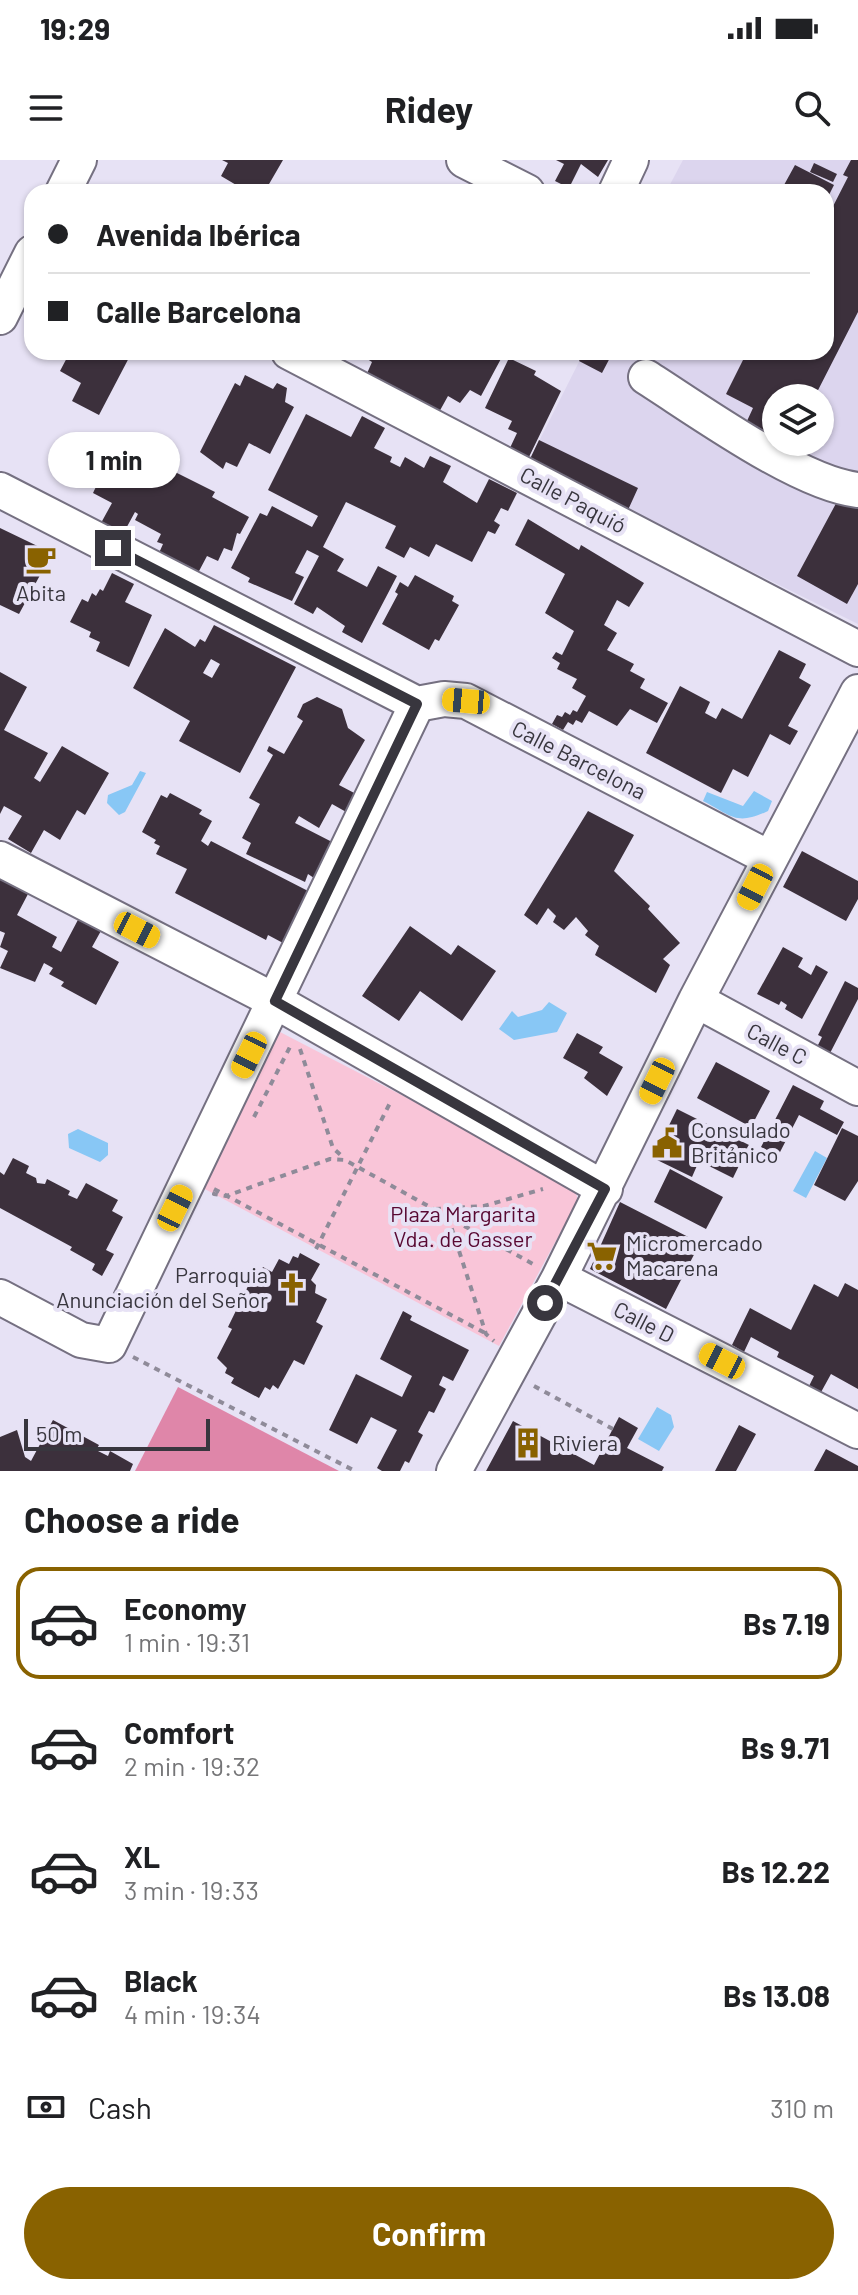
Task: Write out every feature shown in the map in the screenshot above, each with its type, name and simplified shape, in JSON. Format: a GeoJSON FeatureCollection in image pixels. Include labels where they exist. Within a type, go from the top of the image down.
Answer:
{"type":"FeatureCollection","features":[{"type":"Feature","properties":{"kind":"street"},"geometry":{"type":"LineString","coordinates":[[67,184],[79,160]]}},
{"type":"Feature","properties":{"kind":"street"},"geometry":{"type":"LineString","coordinates":[[464,160],[511,184]]}},
{"type":"Feature","properties":{"kind":"street"},"geometry":{"type":"LineString","coordinates":[[620,184],[631,160]]}},
{"type":"Feature","properties":{"kind":"street"},"geometry":{"type":"LineString","coordinates":[[0,317],[24,269]]}},
{"type":"Feature","properties":{"kind":"street","name":"Calle Paquió"},"geometry":{"type":"LineString","coordinates":[[304,360],[858,649]]}},
{"type":"Feature","properties":{"kind":"street"},"geometry":{"type":"LineString","coordinates":[[646,377],[748,442],[837,488],[858,490]]}},
{"type":"Feature","properties":{"kind":"street"},"geometry":{"type":"LineString","coordinates":[[0,490],[417,704],[268,1016],[202,1185],[109,1345],[81,1340],[0,1297]]}},
{"type":"Feature","properties":{"kind":"street"},"geometry":{"type":"LineString","coordinates":[[454,1471],[559,1278],[592,1182],[696,1000],[769,858],[847,744],[858,692]]}},
{"type":"Feature","properties":{"kind":"street","name":"Calle Barcelona"},"geometry":{"type":"LineString","coordinates":[[417,704],[444,699],[466,701],[769,858]]}},
{"type":"Feature","properties":{"kind":"street"},"geometry":{"type":"LineString","coordinates":[[0,859],[395,1093],[592,1182]]}},
{"type":"Feature","properties":{"kind":"street","name":"Calle C"},"geometry":{"type":"LineString","coordinates":[[696,1000],[858,1088]]}},
{"type":"Feature","properties":{"kind":"street","name":"Calle D"},"geometry":{"type":"LineString","coordinates":[[559,1278],[858,1431]]}},
{"type":"Feature","properties":{"kind":"path"},"geometry":{"type":"LineString","coordinates":[[268,1016],[290,1046]]}},
{"type":"Feature","properties":{"kind":"path"},"geometry":{"type":"LineString","coordinates":[[250,1125],[294,1039],[301,1051],[333,1148],[345,1160],[559,1278]]}},
{"type":"Feature","properties":{"kind":"path"},"geometry":{"type":"LineString","coordinates":[[301,1051],[314,1058]]}},
{"type":"Feature","properties":{"kind":"path"},"geometry":{"type":"LineString","coordinates":[[317,1246],[395,1093]]}},
{"type":"Feature","properties":{"kind":"path"},"geometry":{"type":"LineString","coordinates":[[226,1196],[330,1159],[345,1160]]}},
{"type":"Feature","properties":{"kind":"path"},"geometry":{"type":"LineString","coordinates":[[202,1185],[223,1177]]}},
{"type":"Feature","properties":{"kind":"path"},"geometry":{"type":"LineString","coordinates":[[435,1209],[484,1206],[548,1187],[563,1188],[592,1182]]}},
{"type":"Feature","properties":{"kind":"path"},"geometry":{"type":"LineString","coordinates":[[202,1185],[486,1334],[448,1217]]}},
{"type":"Feature","properties":{"kind":"path"},"geometry":{"type":"LineString","coordinates":[[109,1345],[355,1471]]}},
{"type":"Feature","properties":{"kind":"path"},"geometry":{"type":"LineString","coordinates":[[506,1374],[613,1429]]}},
{"type":"Feature","properties":{"kind":"shaded area"},"geometry":{"type":"Polygon","coordinates":[[[683,160],[858,160],[858,624],[529,461],[580,360],[834,360],[834,184],[670,184],[683,160]]]}},
{"type":"Feature","properties":{"kind":"shaded area"},"geometry":{"type":"Polygon","coordinates":[[[178,1387],[339,1471],[135,1471],[178,1387]]]}},
{"type":"Feature","properties":{"kind":"green space","name":"Plaza Margarita Vda. de Gasser"},"geometry":{"type":"Polygon","coordinates":[[[280,1032],[573,1184],[578,1200],[499,1346],[201,1187],[280,1032]]]}},
{"type":"Feature","properties":{"kind":"water"},"geometry":{"type":"Polygon","coordinates":[[[140,771],[146,773],[125,812],[119,815],[107,803],[108,795],[132,785],[140,771]]]}},
{"type":"Feature","properties":{"kind":"water"},"geometry":{"type":"Polygon","coordinates":[[[754,791],[772,801],[768,811],[748,818],[728,815],[703,801],[707,792],[743,806],[754,791]]]}},
{"type":"Feature","properties":{"kind":"water"},"geometry":{"type":"Polygon","coordinates":[[[549,1002],[567,1013],[557,1032],[514,1040],[499,1029],[512,1011],[518,1017],[542,1010],[549,1002]]]}},
{"type":"Feature","properties":{"kind":"water"},"geometry":{"type":"Polygon","coordinates":[[[78,1129],[108,1143],[108,1155],[100,1162],[69,1148],[68,1134],[78,1129]]]}},
{"type":"Feature","properties":{"kind":"water"},"geometry":{"type":"Polygon","coordinates":[[[815,1151],[827,1158],[806,1198],[793,1191],[815,1151]]]}},
{"type":"Feature","properties":{"kind":"water"},"geometry":{"type":"Polygon","coordinates":[[[657,1407],[671,1415],[674,1427],[659,1451],[638,1439],[657,1407]]]}},
{"type":"Feature","properties":{"kind":"building"},"geometry":{"type":"Polygon","coordinates":[[[222,160],[283,160],[269,184],[234,184],[221,176],[228,163],[222,160]]]}},
{"type":"Feature","properties":{"kind":"building"},"geometry":{"type":"Polygon","coordinates":[[[556,160],[608,160],[598,177],[581,164],[571,184],[555,181],[564,164],[556,160]]]}},
{"type":"Feature","properties":{"kind":"building"},"geometry":{"type":"Polygon","coordinates":[[[851,160],[858,160],[858,312],[834,359],[834,204],[848,177],[843,175],[851,160]]]}},
{"type":"Feature","properties":{"kind":"building"},"geometry":{"type":"Polygon","coordinates":[[[814,163],[837,174],[833,182],[810,172],[814,163]]]}},
{"type":"Feature","properties":{"kind":"building"},"geometry":{"type":"Polygon","coordinates":[[[795,165],[832,184],[785,184],[795,165]]]}},
{"type":"Feature","properties":{"kind":"building"},"geometry":{"type":"Polygon","coordinates":[[[66,360],[128,360],[99,415],[72,401],[81,383],[60,371],[66,360]]]}},
{"type":"Feature","properties":{"kind":"building"},"geometry":{"type":"Polygon","coordinates":[[[369,360],[500,360],[481,396],[470,390],[460,403],[448,396],[438,414],[365,378],[372,362],[369,360]]]}},
{"type":"Feature","properties":{"kind":"building"},"geometry":{"type":"Polygon","coordinates":[[[508,360],[536,371],[534,375],[561,391],[528,459],[509,450],[517,433],[508,429],[512,421],[485,408],[508,360]]]}},
{"type":"Feature","properties":{"kind":"building"},"geometry":{"type":"Polygon","coordinates":[[[580,360],[609,360],[602,373],[580,360]]]}},
{"type":"Feature","properties":{"kind":"building"},"geometry":{"type":"Polygon","coordinates":[[[743,360],[833,360],[821,384],[762,384],[762,429],[747,421],[753,408],[726,394],[743,360]]]}},
{"type":"Feature","properties":{"kind":"building"},"geometry":{"type":"Polygon","coordinates":[[[245,375],[273,389],[277,383],[287,388],[285,402],[294,407],[270,454],[249,443],[237,467],[226,462],[223,469],[200,452],[235,383],[240,386],[245,375]]]}},
{"type":"Feature","properties":{"kind":"building"},"geometry":{"type":"Polygon","coordinates":[[[306,414],[351,437],[362,416],[385,428],[374,448],[392,457],[390,462],[400,467],[405,457],[424,468],[430,456],[451,466],[443,482],[477,503],[489,479],[517,493],[508,511],[501,508],[494,521],[500,525],[495,534],[488,531],[472,562],[436,544],[429,557],[410,547],[404,558],[385,548],[396,526],[346,502],[323,547],[344,559],[337,571],[367,587],[378,566],[397,576],[362,643],[342,632],[345,626],[317,607],[313,614],[294,604],[319,556],[307,550],[295,573],[304,577],[292,601],[248,582],[250,578],[231,568],[260,513],[267,516],[272,506],[312,527],[318,516],[268,490],[306,414]]]}},
{"type":"Feature","properties":{"kind":"building"},"geometry":{"type":"Polygon","coordinates":[[[539,440],[638,488],[628,510],[529,461],[539,440]]]}},
{"type":"Feature","properties":{"kind":"building"},"geometry":{"type":"Polygon","coordinates":[[[124,451],[138,458],[141,451],[160,461],[159,464],[215,492],[212,497],[249,517],[240,534],[237,533],[232,551],[224,548],[218,561],[207,556],[198,573],[159,553],[163,544],[157,542],[161,534],[135,520],[138,514],[135,512],[123,534],[101,523],[112,503],[93,493],[103,472],[111,477],[124,451]]]}},
{"type":"Feature","properties":{"kind":"building"},"geometry":{"type":"Polygon","coordinates":[[[840,496],[858,506],[858,584],[847,604],[797,576],[840,496]]]}},
{"type":"Feature","properties":{"kind":"building"},"geometry":{"type":"Polygon","coordinates":[[[528,519],[579,550],[581,545],[644,583],[629,607],[617,600],[604,625],[617,633],[607,650],[634,664],[630,671],[645,679],[640,688],[668,703],[657,723],[630,709],[617,726],[589,711],[582,723],[576,720],[573,725],[568,722],[563,730],[552,724],[557,715],[562,717],[565,712],[570,715],[573,710],[577,712],[586,696],[572,688],[577,679],[557,669],[560,663],[552,658],[556,652],[562,655],[574,631],[545,613],[565,574],[515,545],[528,519]]]}},
{"type":"Feature","properties":{"kind":"building"},"geometry":{"type":"Polygon","coordinates":[[[0,528],[52,553],[19,614],[0,605],[0,528]]]}},
{"type":"Feature","properties":{"kind":"building"},"geometry":{"type":"Polygon","coordinates":[[[112,573],[134,584],[125,602],[152,615],[129,667],[96,651],[100,642],[89,637],[91,632],[70,622],[82,599],[88,602],[92,593],[96,596],[100,589],[103,591],[112,573]]]}},
{"type":"Feature","properties":{"kind":"building"},"geometry":{"type":"Polygon","coordinates":[[[415,575],[454,596],[452,601],[459,605],[439,641],[435,639],[429,650],[382,624],[398,594],[395,592],[400,582],[408,587],[415,575]]]}},
{"type":"Feature","properties":{"kind":"building"},"geometry":{"type":"Polygon","coordinates":[[[214,625],[296,667],[240,773],[179,741],[190,721],[133,688],[165,628],[195,647],[200,639],[205,642],[214,625]],[[211,659],[203,673],[212,678],[220,664],[211,659]]]}},
{"type":"Feature","properties":{"kind":"building"},"geometry":{"type":"Polygon","coordinates":[[[779,650],[806,664],[799,678],[811,685],[788,726],[798,731],[790,745],[770,734],[748,777],[733,769],[721,793],[646,753],[680,686],[710,702],[705,713],[716,719],[722,708],[742,719],[779,650]]]}},
{"type":"Feature","properties":{"kind":"building"},"geometry":{"type":"Polygon","coordinates":[[[0,672],[27,687],[4,730],[48,753],[34,778],[40,782],[62,746],[109,773],[85,815],[77,810],[60,840],[44,830],[31,853],[8,839],[22,816],[4,806],[0,814],[0,672]]]}},
{"type":"Feature","properties":{"kind":"building"},"geometry":{"type":"Polygon","coordinates":[[[317,697],[342,709],[348,728],[365,740],[339,785],[358,795],[348,813],[332,804],[319,828],[299,816],[295,823],[336,844],[314,878],[308,874],[305,882],[246,854],[251,843],[242,838],[260,804],[249,798],[273,755],[267,751],[269,746],[284,754],[303,721],[297,717],[303,704],[317,697]]]}},
{"type":"Feature","properties":{"kind":"building"},"geometry":{"type":"Polygon","coordinates":[[[170,793],[202,810],[199,814],[212,821],[201,841],[208,846],[211,841],[310,892],[283,943],[268,935],[266,940],[175,893],[187,869],[156,854],[160,846],[142,832],[161,795],[167,798],[170,793]]]}},
{"type":"Feature","properties":{"kind":"building"},"geometry":{"type":"Polygon","coordinates":[[[588,811],[634,835],[614,871],[650,906],[648,909],[680,943],[663,959],[670,965],[656,993],[595,955],[599,946],[585,935],[588,931],[576,917],[564,930],[553,922],[556,916],[548,908],[537,925],[524,915],[588,811]]]}},
{"type":"Feature","properties":{"kind":"building"},"geometry":{"type":"Polygon","coordinates":[[[802,851],[858,881],[858,899],[846,921],[783,887],[802,851]]]}},
{"type":"Feature","properties":{"kind":"building"},"geometry":{"type":"Polygon","coordinates":[[[0,879],[28,894],[17,915],[57,937],[52,947],[61,952],[80,916],[102,929],[92,947],[119,962],[96,1005],[61,986],[64,982],[49,974],[53,968],[44,963],[35,982],[0,968],[8,951],[0,947],[5,933],[0,931],[0,879]]]}},
{"type":"Feature","properties":{"kind":"building"},"geometry":{"type":"Polygon","coordinates":[[[410,926],[451,955],[458,945],[496,971],[462,1021],[420,991],[399,1021],[362,996],[410,926]]]}},
{"type":"Feature","properties":{"kind":"building"},"geometry":{"type":"Polygon","coordinates":[[[783,947],[803,958],[798,967],[811,975],[816,965],[828,972],[802,1019],[785,1009],[787,1005],[781,1001],[779,1005],[757,994],[783,947]]]}},
{"type":"Feature","properties":{"kind":"building"},"geometry":{"type":"Polygon","coordinates":[[[845,981],[858,988],[858,999],[828,1057],[815,1051],[822,1037],[818,1035],[845,981]]]}},
{"type":"Feature","properties":{"kind":"building"},"geometry":{"type":"Polygon","coordinates":[[[577,1033],[603,1047],[599,1053],[623,1067],[607,1096],[584,1078],[588,1072],[563,1058],[577,1033]]]}},
{"type":"Feature","properties":{"kind":"building"},"geometry":{"type":"Polygon","coordinates":[[[716,1062],[770,1091],[751,1127],[697,1098],[716,1062]]]}},
{"type":"Feature","properties":{"kind":"building"},"geometry":{"type":"Polygon","coordinates":[[[793,1085],[824,1101],[820,1109],[844,1122],[837,1135],[799,1115],[778,1156],[761,1147],[793,1085]]]}},
{"type":"Feature","properties":{"kind":"building"},"geometry":{"type":"Polygon","coordinates":[[[677,1109],[749,1145],[733,1178],[699,1161],[692,1177],[653,1158],[677,1109]]]}},
{"type":"Feature","properties":{"kind":"building"},"geometry":{"type":"Polygon","coordinates":[[[842,1128],[858,1136],[858,1181],[845,1201],[814,1185],[842,1128]]]}},
{"type":"Feature","properties":{"kind":"building"},"geometry":{"type":"Polygon","coordinates":[[[13,1158],[29,1166],[26,1173],[36,1178],[37,1183],[45,1184],[47,1179],[70,1191],[68,1195],[77,1199],[86,1183],[118,1200],[112,1211],[123,1217],[106,1250],[114,1254],[102,1276],[92,1270],[95,1264],[70,1250],[72,1247],[0,1208],[0,1172],[4,1175],[13,1158]]]}},
{"type":"Feature","properties":{"kind":"building"},"geometry":{"type":"Polygon","coordinates":[[[670,1169],[723,1197],[706,1229],[654,1202],[670,1169]]]}},
{"type":"Feature","properties":{"kind":"building"},"geometry":{"type":"Polygon","coordinates":[[[620,1202],[700,1243],[666,1309],[590,1269],[620,1202]]]}},
{"type":"Feature","properties":{"kind":"building"},"geometry":{"type":"Polygon","coordinates":[[[300,1253],[320,1264],[311,1280],[316,1285],[315,1293],[327,1299],[316,1322],[323,1326],[304,1365],[294,1360],[278,1389],[273,1385],[270,1390],[265,1387],[259,1398],[231,1383],[234,1378],[225,1373],[227,1368],[217,1358],[250,1282],[255,1284],[263,1267],[272,1272],[279,1259],[289,1264],[293,1256],[298,1258],[300,1253]]]}},
{"type":"Feature","properties":{"kind":"building"},"geometry":{"type":"Polygon","coordinates":[[[845,1283],[858,1290],[858,1389],[831,1374],[820,1394],[808,1388],[814,1376],[777,1357],[779,1352],[751,1337],[744,1352],[732,1345],[750,1308],[791,1330],[814,1284],[838,1297],[845,1283]]]}},
{"type":"Feature","properties":{"kind":"building"},"geometry":{"type":"Polygon","coordinates":[[[403,1311],[412,1316],[410,1320],[469,1350],[453,1381],[443,1376],[439,1385],[446,1389],[434,1413],[429,1411],[418,1432],[423,1435],[409,1463],[405,1461],[400,1471],[382,1471],[377,1468],[397,1430],[371,1417],[357,1444],[329,1430],[356,1374],[402,1397],[412,1376],[380,1359],[403,1311]]]}},
{"type":"Feature","properties":{"kind":"building","name":"Riviera"},"geometry":{"type":"Polygon","coordinates":[[[619,1417],[638,1428],[627,1448],[664,1467],[662,1471],[486,1471],[513,1421],[594,1465],[619,1417]]]}},
{"type":"Feature","properties":{"kind":"building"},"geometry":{"type":"Polygon","coordinates":[[[53,1420],[99,1445],[96,1450],[108,1456],[110,1451],[133,1464],[130,1471],[0,1471],[0,1437],[17,1430],[25,1457],[31,1461],[53,1420]]]}},
{"type":"Feature","properties":{"kind":"building"},"geometry":{"type":"Polygon","coordinates":[[[739,1425],[756,1434],[736,1471],[715,1471],[739,1425]]]}},
{"type":"Feature","properties":{"kind":"building"},"geometry":{"type":"Polygon","coordinates":[[[826,1449],[858,1466],[858,1471],[814,1471],[826,1449]]]}},
{"type":"Feature","properties":{"kind":"place","name":"Abita"},"geometry":{"type":"Point","coordinates":[41,559]}},
{"type":"Feature","properties":{"kind":"place","name":"Consulado Británico"},"geometry":{"type":"Point","coordinates":[667,1143]}},
{"type":"Feature","properties":{"kind":"place","name":"Micromercado Macarena"},"geometry":{"type":"Point","coordinates":[602,1256]}},
{"type":"Feature","properties":{"kind":"place","name":"Parroquia Anunciación del Señor"},"geometry":{"type":"Point","coordinates":[292,1288]}},
{"type":"Feature","properties":{"kind":"place","name":"Riviera"},"geometry":{"type":"Point","coordinates":[528,1443]}},
{"type":"Feature","properties":{"kind":"route"},"geometry":{"type":"LineString","coordinates":[[113,548],[417,704],[275,1001],[605,1189],[545,1303]]}}]}
